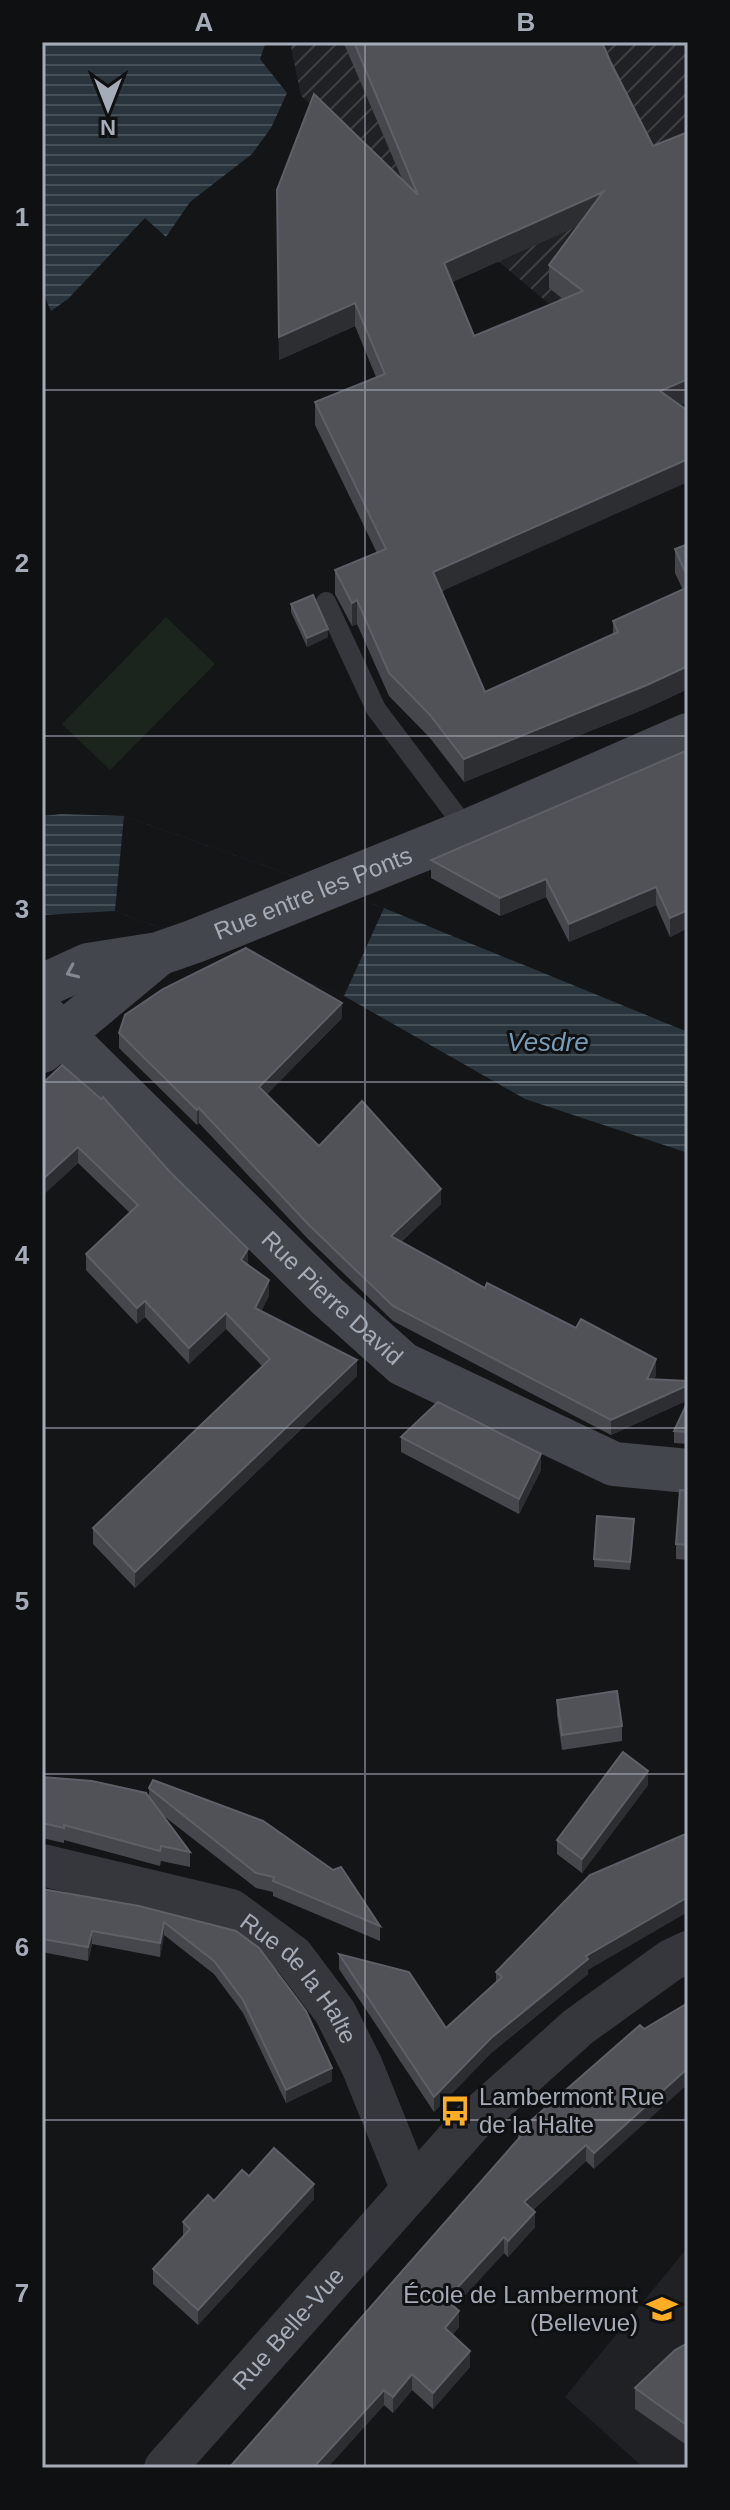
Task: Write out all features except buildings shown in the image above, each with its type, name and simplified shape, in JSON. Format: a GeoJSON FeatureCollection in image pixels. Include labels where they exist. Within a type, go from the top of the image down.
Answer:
{"type":"FeatureCollection","features":[{"type":"Feature","properties":{"kind":"street","name":"Rue entre les Ponts"},"geometry":{"type":"LineString","coordinates":[[42,986],[88,965],[177,948],[330,889],[688,735]]}},
{"type":"Feature","properties":{"kind":"street","name":"Rue entre les Ponts"},"geometry":{"type":"LineString","coordinates":[[48,1034],[177,948]]}},
{"type":"Feature","properties":{"kind":"street","name":"Rue Pierre David"},"geometry":{"type":"LineString","coordinates":[[48,1034],[403,1364],[614,1464],[688,1471]]}},
{"type":"Feature","properties":{"kind":"street","name":"Rue de la Halte"},"geometry":{"type":"LineString","coordinates":[[42,1865],[231,1910],[293,1956],[335,2012],[362,2066],[412,2190]]}},
{"type":"Feature","properties":{"kind":"street"},"geometry":{"type":"LineString","coordinates":[[412,2190],[472,2122],[578,2027],[688,1952]]}},
{"type":"Feature","properties":{"kind":"street","name":"Rue Belle-Vue"},"geometry":{"type":"LineString","coordinates":[[165,2468],[412,2190]]}},
{"type":"Feature","properties":{"kind":"lane"},"geometry":{"type":"LineString","coordinates":[[326,602],[376,709],[468,831]]}},
{"type":"Feature","properties":{"kind":"shaded area"},"geometry":{"type":"Polygon","coordinates":[[[290,42],[688,42],[688,414],[683,416],[301,96],[290,42]]]}},
{"type":"Feature","properties":{"kind":"shaded area"},"geometry":{"type":"Polygon","coordinates":[[[166,617],[215,664],[110,770],[62,724],[166,617]]]}},
{"type":"Feature","properties":{"kind":"shaded area","name":"École de Lambermont (Bellevue)"},"geometry":{"type":"Polygon","coordinates":[[[688,2247],[688,2468],[644,2468],[565,2397],[688,2247]]]}},
{"type":"Feature","properties":{"kind":"water"},"geometry":{"type":"Polygon","coordinates":[[[42,42],[266,42],[260,59],[287,93],[271,128],[252,154],[190,202],[166,237],[145,218],[68,299],[51,311],[42,291],[42,42]]]}},
{"type":"Feature","properties":{"kind":"water","name":"Vesdre"},"geometry":{"type":"Polygon","coordinates":[[[42,816],[124,816],[384,908],[688,1032],[688,1153],[525,1099],[344,996],[115,911],[42,915],[42,816]]]}},
{"type":"Feature","properties":{"kind":"pier"},"geometry":{"type":"Polygon","coordinates":[[[124,816],[384,908],[344,996],[115,911],[124,816]]]}},
{"type":"Feature","properties":{"kind":"place","name":"Lambermont Rue de la Halte"},"geometry":{"type":"Point","coordinates":[455,2111]}},
{"type":"Feature","properties":{"kind":"place","name":"École de Lambermont (Bellevue)"},"geometry":{"type":"Point","coordinates":[662,2309]}}]}
